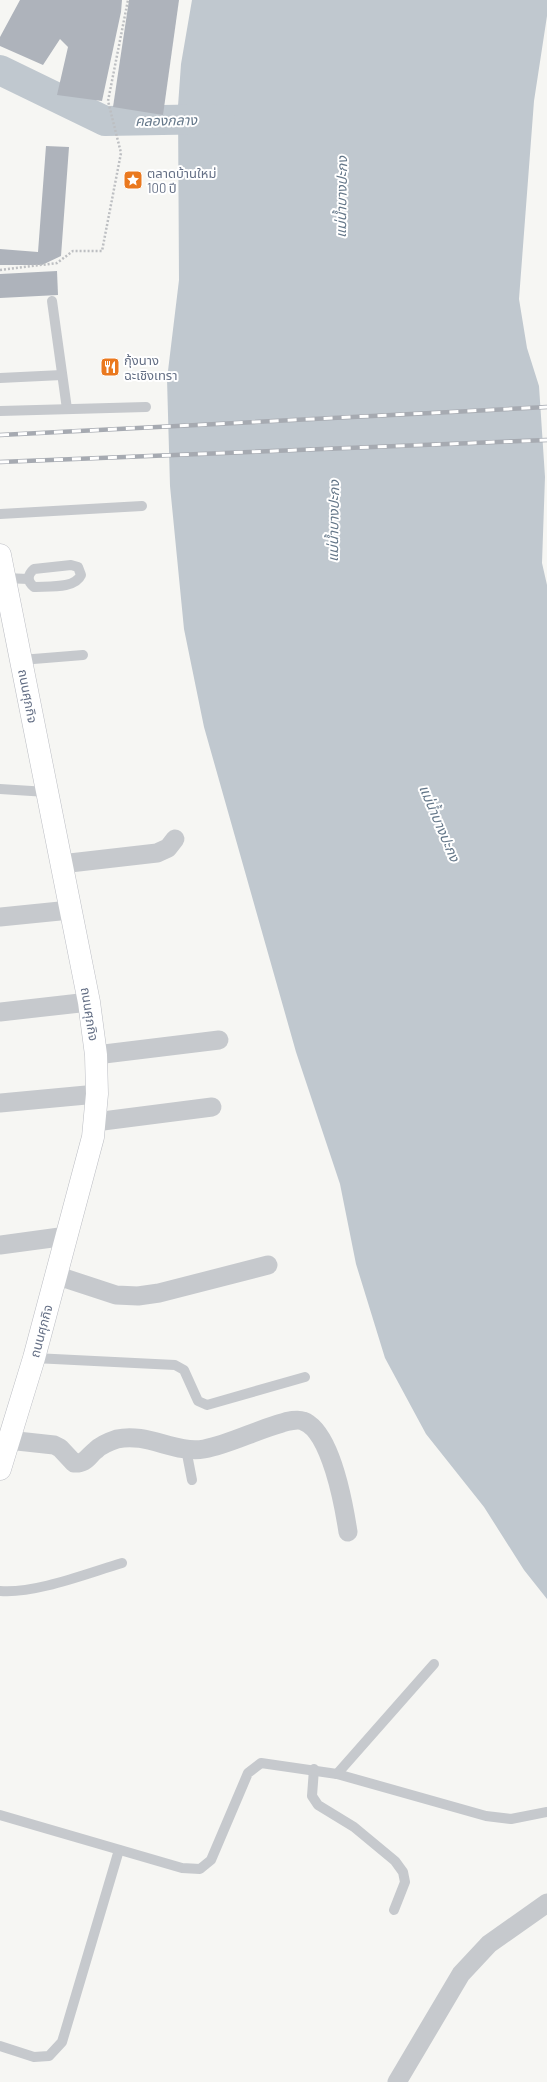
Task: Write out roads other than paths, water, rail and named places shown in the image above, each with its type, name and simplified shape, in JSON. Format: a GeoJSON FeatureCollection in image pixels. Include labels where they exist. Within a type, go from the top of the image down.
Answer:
{"type":"FeatureCollection","features":[{"type":"Feature","properties":{"kind":"main road","name":"ถนนศุภกิจ"},"geometry":{"type":"LineString","coordinates":[[0,555],[5,578],[9,623],[21,660],[89,1002],[96,1055],[97,1094],[95,1122],[67,1236],[34,1358],[0,1469]]}},
{"type":"Feature","properties":{"kind":"street"},"geometry":{"type":"LineString","coordinates":[[61,864],[157,853],[168,848],[175,839]]}},
{"type":"Feature","properties":{"kind":"street"},"geometry":{"type":"LineString","coordinates":[[0,917],[70,910]]}},
{"type":"Feature","properties":{"kind":"street"},"geometry":{"type":"LineString","coordinates":[[0,1012],[89,1002]]}},
{"type":"Feature","properties":{"kind":"street"},"geometry":{"type":"LineString","coordinates":[[96,1055],[219,1040]]}},
{"type":"Feature","properties":{"kind":"street"},"geometry":{"type":"LineString","coordinates":[[0,1103],[97,1094]]}},
{"type":"Feature","properties":{"kind":"street"},"geometry":{"type":"LineString","coordinates":[[95,1122],[212,1107]]}},
{"type":"Feature","properties":{"kind":"street"},"geometry":{"type":"LineString","coordinates":[[0,1245],[67,1236]]}},
{"type":"Feature","properties":{"kind":"street"},"geometry":{"type":"LineString","coordinates":[[56,1275],[116,1295],[138,1296],[159,1293],[268,1265]]}},
{"type":"Feature","properties":{"kind":"street"},"geometry":{"type":"LineString","coordinates":[[8,1440],[54,1445],[60,1448],[74,1464],[80,1464],[88,1459],[96,1450],[118,1439],[140,1438],[186,1449],[204,1449],[283,1422],[302,1420],[313,1427],[330,1456],[342,1497],[348,1532]]}},
{"type":"Feature","properties":{"kind":"street"},"geometry":{"type":"LineString","coordinates":[[397,2082],[461,1974],[489,1944],[547,1903]]}},
{"type":"Feature","properties":{"kind":"lane"},"geometry":{"type":"LineString","coordinates":[[52,301],[67,409]]}},
{"type":"Feature","properties":{"kind":"lane"},"geometry":{"type":"LineString","coordinates":[[0,378],[62,375]]}},
{"type":"Feature","properties":{"kind":"lane"},"geometry":{"type":"LineString","coordinates":[[0,411],[146,407]]}},
{"type":"Feature","properties":{"kind":"lane"},"geometry":{"type":"LineString","coordinates":[[0,514],[142,506]]}},
{"type":"Feature","properties":{"kind":"lane"},"geometry":{"type":"LineString","coordinates":[[70,565],[78,567],[81,575],[79,580],[72,584],[34,587],[28,578],[30,572],[34,569],[70,565]]}},
{"type":"Feature","properties":{"kind":"lane"},"geometry":{"type":"LineString","coordinates":[[5,578],[28,578]]}},
{"type":"Feature","properties":{"kind":"lane"},"geometry":{"type":"LineString","coordinates":[[21,660],[83,655]]}},
{"type":"Feature","properties":{"kind":"lane"},"geometry":{"type":"LineString","coordinates":[[0,789],[47,792]]}},
{"type":"Feature","properties":{"kind":"lane"},"geometry":{"type":"LineString","coordinates":[[34,1358],[175,1365],[184,1370],[198,1401],[207,1405],[305,1378]]}},
{"type":"Feature","properties":{"kind":"lane"},"geometry":{"type":"LineString","coordinates":[[186,1449],[192,1480]]}},
{"type":"Feature","properties":{"kind":"lane"},"geometry":{"type":"LineString","coordinates":[[0,1591],[11,1592],[48,1584],[122,1563]]}},
{"type":"Feature","properties":{"kind":"lane"},"geometry":{"type":"LineString","coordinates":[[337,1774],[434,1664]]}},
{"type":"Feature","properties":{"kind":"lane"},"geometry":{"type":"LineString","coordinates":[[0,1815],[182,1868],[200,1869],[212,1860],[248,1772],[261,1763],[314,1769],[337,1774],[486,1816],[511,1819],[547,1812]]}},
{"type":"Feature","properties":{"kind":"lane"},"geometry":{"type":"LineString","coordinates":[[314,1769],[312,1796],[318,1805],[354,1827],[395,1862],[403,1872],[405,1882],[394,1910]]}},
{"type":"Feature","properties":{"kind":"lane"},"geometry":{"type":"LineString","coordinates":[[0,2046],[34,2057],[49,2056],[62,2042],[119,1850]]}},
{"type":"Feature","properties":{"kind":"water","name":"แม่น้ำบางปะกง"},"geometry":{"type":"Polygon","coordinates":[[[192,0],[547,0],[547,16],[534,101],[519,299],[527,348],[539,386],[545,477],[542,563],[547,585],[547,1599],[524,1570],[484,1507],[426,1434],[385,1358],[356,1264],[340,1184],[296,1052],[204,727],[184,629],[170,486],[167,379],[179,280],[178,106],[181,64],[192,0]]]}},
{"type":"Feature","properties":{"kind":"waterway","name":"คลองกลาง"},"geometry":{"type":"LineString","coordinates":[[0,70],[105,121],[220,119]]}},
{"type":"Feature","properties":{"kind":"railway"},"geometry":{"type":"LineString","coordinates":[[0,435],[547,407]]}},
{"type":"Feature","properties":{"kind":"railway"},"geometry":{"type":"LineString","coordinates":[[0,462],[547,440]]}},
{"type":"Feature","properties":{"kind":"place","name":"ตลาดบ้านใหม่ 100 ปี"},"geometry":{"type":"Point","coordinates":[133,180]}},
{"type":"Feature","properties":{"kind":"place","name":"กุ้งนาง ฉะเชิงเทรา"},"geometry":{"type":"Point","coordinates":[110,367]}}]}
